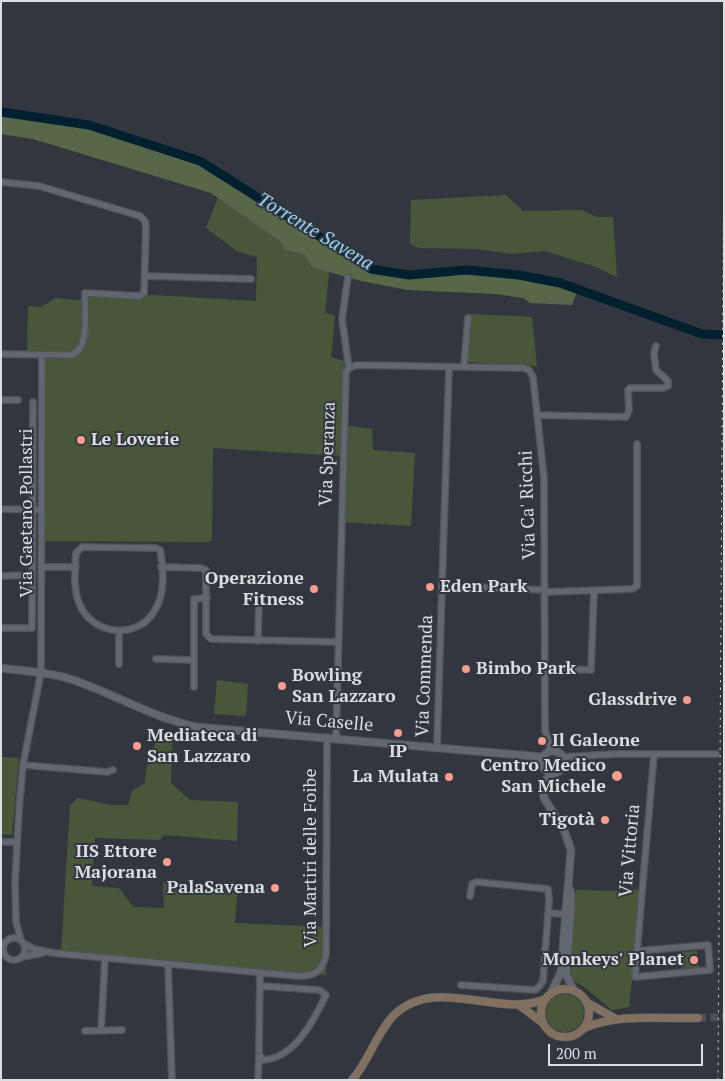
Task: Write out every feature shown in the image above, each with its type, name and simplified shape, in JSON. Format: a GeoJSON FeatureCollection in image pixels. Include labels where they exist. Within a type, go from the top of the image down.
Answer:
{"type":"FeatureCollection","features":[{"type":"Feature","properties":{"kind":"main road"},"geometry":{"type":"LineString","coordinates":[[352,1080],[367,1060],[389,1021],[396,1013],[419,1002],[445,998],[519,1005],[534,1004],[564,989],[574,991],[586,1002],[616,1019]]}},
{"type":"Feature","properties":{"kind":"main road"},"geometry":{"type":"LineString","coordinates":[[543,1023],[541,1014],[548,997]]}},
{"type":"Feature","properties":{"kind":"main road"},"geometry":{"type":"LineString","coordinates":[[584,1028],[589,1014],[586,1002]]}},
{"type":"Feature","properties":{"kind":"main road"},"geometry":{"type":"LineString","coordinates":[[519,1005],[543,1023],[553,1034],[561,1037],[577,1034],[584,1028],[600,1021],[616,1019],[698,1018]]}},
{"type":"Feature","properties":{"kind":"street"},"geometry":{"type":"LineString","coordinates":[[1,182],[40,186],[144,218],[146,228],[146,289],[139,296],[85,293],[83,342],[79,351],[70,355],[1,354]]}},
{"type":"Feature","properties":{"kind":"street"},"geometry":{"type":"LineString","coordinates":[[146,276],[250,278]]}},
{"type":"Feature","properties":{"kind":"street","name":"Via Speranza"},"geometry":{"type":"LineString","coordinates":[[336,738],[345,387],[348,368],[342,319],[348,277]]}},
{"type":"Feature","properties":{"kind":"street"},"geometry":{"type":"LineString","coordinates":[[348,368],[358,366],[464,367],[468,318]]}},
{"type":"Feature","properties":{"kind":"street"},"geometry":{"type":"LineString","coordinates":[[538,415],[626,417],[629,411],[628,390],[630,388],[663,388],[668,386],[668,381],[656,370],[656,346]]}},
{"type":"Feature","properties":{"kind":"street","name":"Via Gaetano Pollastri"},"geometry":{"type":"LineString","coordinates":[[22,942],[16,922],[14,883],[24,765],[41,672],[42,355]]}},
{"type":"Feature","properties":{"kind":"street","name":"Via Commenda"},"geometry":{"type":"LineString","coordinates":[[437,746],[444,586],[449,367]]}},
{"type":"Feature","properties":{"kind":"street","name":"Via Ca' Ricchi"},"geometry":{"type":"LineString","coordinates":[[464,367],[522,368],[530,372],[533,377],[544,478],[546,730],[551,750]]}},
{"type":"Feature","properties":{"kind":"street"},"geometry":{"type":"LineString","coordinates":[[1,400],[18,400]]}},
{"type":"Feature","properties":{"kind":"street"},"geometry":{"type":"LineString","coordinates":[[1,628],[32,628],[33,402]]}},
{"type":"Feature","properties":{"kind":"street"},"geometry":{"type":"LineString","coordinates":[[444,586],[545,591],[632,589],[638,586],[637,444]]}},
{"type":"Feature","properties":{"kind":"street"},"geometry":{"type":"LineString","coordinates":[[1,509],[42,510]]}},
{"type":"Feature","properties":{"kind":"street"},"geometry":{"type":"LineString","coordinates":[[88,547],[156,548],[161,553],[162,567],[161,593],[155,612],[140,625],[119,631],[99,626],[90,620],[82,610],[76,594],[77,551],[88,547]]}},
{"type":"Feature","properties":{"kind":"street"},"geometry":{"type":"LineString","coordinates":[[41,567],[76,567]]}},
{"type":"Feature","properties":{"kind":"street"},"geometry":{"type":"LineString","coordinates":[[162,567],[204,568],[207,573],[206,634],[215,640],[338,642]]}},
{"type":"Feature","properties":{"kind":"street"},"geometry":{"type":"LineString","coordinates":[[1,576],[32,576]]}},
{"type":"Feature","properties":{"kind":"street"},"geometry":{"type":"LineString","coordinates":[[545,668],[591,670],[594,591]]}},
{"type":"Feature","properties":{"kind":"street"},"geometry":{"type":"LineString","coordinates":[[194,687],[194,599],[206,598]]}},
{"type":"Feature","properties":{"kind":"street"},"geometry":{"type":"LineString","coordinates":[[258,641],[259,601]]}},
{"type":"Feature","properties":{"kind":"street"},"geometry":{"type":"LineString","coordinates":[[119,631],[119,664]]}},
{"type":"Feature","properties":{"kind":"street"},"geometry":{"type":"LineString","coordinates":[[156,659],[194,660]]}},
{"type":"Feature","properties":{"kind":"street","name":"Via Caselle"},"geometry":{"type":"LineString","coordinates":[[1,668],[41,672],[69,679],[191,726],[437,746],[543,757]]}},
{"type":"Feature","properties":{"kind":"street","name":"Via Martiri delle Foibe"},"geometry":{"type":"LineString","coordinates":[[47,953],[14,938],[5,942],[3,950],[3,955],[13,960],[22,956],[47,953],[260,973],[306,976],[317,972],[324,962],[327,737]]}},
{"type":"Feature","properties":{"kind":"street"},"geometry":{"type":"LineString","coordinates":[[548,997],[562,967],[564,914],[569,888],[571,850],[560,822],[544,798],[543,757],[551,750],[563,757],[716,754]]}},
{"type":"Feature","properties":{"kind":"street","name":"Via Vittoria"},"geometry":{"type":"LineString","coordinates":[[637,951],[708,945],[710,970],[635,977],[637,951],[654,754]]}},
{"type":"Feature","properties":{"kind":"street"},"geometry":{"type":"LineString","coordinates":[[545,781],[552,773],[561,770],[563,757]]}},
{"type":"Feature","properties":{"kind":"street"},"geometry":{"type":"LineString","coordinates":[[24,765],[107,772],[113,770]]}},
{"type":"Feature","properties":{"kind":"street"},"geometry":{"type":"LineString","coordinates":[[544,767],[552,773]]}},
{"type":"Feature","properties":{"kind":"street"},"geometry":{"type":"LineString","coordinates":[[1,842],[17,842]]}},
{"type":"Feature","properties":{"kind":"street"},"geometry":{"type":"LineString","coordinates":[[461,984],[538,989],[543,981],[549,890],[542,887],[474,882],[470,896]]}},
{"type":"Feature","properties":{"kind":"street"},"geometry":{"type":"LineString","coordinates":[[569,888],[571,893],[571,909],[566,974],[574,991]]}},
{"type":"Feature","properties":{"kind":"street"},"geometry":{"type":"LineString","coordinates":[[548,913],[564,914]]}},
{"type":"Feature","properties":{"kind":"street"},"geometry":{"type":"LineString","coordinates":[[5,942],[13,934],[16,922]]}},
{"type":"Feature","properties":{"kind":"street"},"geometry":{"type":"LineString","coordinates":[[22,942],[25,951],[22,956]]}},
{"type":"Feature","properties":{"kind":"street"},"geometry":{"type":"LineString","coordinates":[[101,1030],[105,958]]}},
{"type":"Feature","properties":{"kind":"street"},"geometry":{"type":"LineString","coordinates":[[168,964],[172,1080]]}},
{"type":"Feature","properties":{"kind":"street"},"geometry":{"type":"LineString","coordinates":[[258,1080],[260,973]]}},
{"type":"Feature","properties":{"kind":"street"},"geometry":{"type":"LineString","coordinates":[[259,1054],[263,1060],[287,1050],[307,1030],[326,995],[319,990],[260,986]]}},
{"type":"Feature","properties":{"kind":"street"},"geometry":{"type":"LineString","coordinates":[[85,1031],[122,1030]]}},
{"type":"Feature","properties":{"kind":"green space"},"geometry":{"type":"Polygon","coordinates":[[[1,112],[89,125],[200,161],[371,269],[409,275],[466,270],[519,275],[560,283],[578,289],[572,305],[530,303],[523,298],[495,294],[408,290],[361,281],[312,267],[304,254],[285,250],[283,243],[211,193],[33,139],[1,134],[1,112]]]}},
{"type":"Feature","properties":{"kind":"green space"},"geometry":{"type":"Polygon","coordinates":[[[220,192],[330,264],[325,313],[335,315],[331,357],[345,361],[343,425],[372,429],[373,450],[415,453],[411,526],[341,522],[342,456],[213,448],[212,540],[209,542],[41,541],[43,352],[27,352],[28,306],[41,307],[56,298],[77,300],[88,297],[153,295],[256,301],[257,257],[238,252],[206,228],[220,192]]]}},
{"type":"Feature","properties":{"kind":"green space"},"geometry":{"type":"Polygon","coordinates":[[[506,195],[523,211],[581,210],[597,217],[613,217],[617,277],[596,267],[545,251],[511,254],[478,249],[419,248],[410,244],[411,200],[506,195]]]}},
{"type":"Feature","properties":{"kind":"green space"},"geometry":{"type":"Polygon","coordinates":[[[470,314],[532,317],[537,366],[467,362],[470,314]]]}},
{"type":"Feature","properties":{"kind":"green space"},"geometry":{"type":"Polygon","coordinates":[[[217,680],[248,684],[246,716],[214,714],[217,680]]]}},
{"type":"Feature","properties":{"kind":"green space"},"geometry":{"type":"Polygon","coordinates":[[[157,738],[172,740],[171,783],[190,800],[238,802],[237,841],[164,835],[160,840],[95,838],[92,886],[119,888],[133,907],[164,908],[163,882],[238,886],[235,923],[326,927],[326,975],[61,952],[70,805],[78,798],[111,805],[128,805],[132,791],[145,783],[146,770],[157,738]]]}},
{"type":"Feature","properties":{"kind":"green space"},"geometry":{"type":"Polygon","coordinates":[[[1,757],[19,758],[12,835],[1,834],[1,757]]]}},
{"type":"Feature","properties":{"kind":"green space"},"geometry":{"type":"Polygon","coordinates":[[[628,888],[642,891],[629,1007],[612,1010],[584,987],[572,980],[570,969],[576,890],[626,891],[628,888]]]}},
{"type":"Feature","properties":{"kind":"green space"},"geometry":{"type":"Polygon","coordinates":[[[697,951],[699,968],[682,970],[679,952],[697,951]]]}},
{"type":"Feature","properties":{"kind":"green space"},"geometry":{"type":"Polygon","coordinates":[[[565,994],[578,1000],[584,1013],[578,1026],[565,1032],[552,1026],[546,1013],[552,1000],[565,994]]]}},
{"type":"Feature","properties":{"kind":"waterway","name":"Torrente Savena"},"geometry":{"type":"LineString","coordinates":[[1,112],[89,125],[200,161],[371,269],[409,275],[466,270],[519,275],[560,283],[702,334],[724,335]]}},
{"type":"Feature","properties":{"kind":"tunnel"},"geometry":{"type":"LineString","coordinates":[[698,1018],[724,1017]]}},
{"type":"Feature","properties":{"kind":"railway"},"geometry":{"type":"LineString","coordinates":[[718,1080],[724,129]]}},
{"type":"Feature","properties":{"kind":"place","name":"Le Loverie"},"geometry":{"type":"Point","coordinates":[81,440]}},
{"type":"Feature","properties":{"kind":"place","name":"Eden Park"},"geometry":{"type":"Point","coordinates":[430,587]}},
{"type":"Feature","properties":{"kind":"place","name":"Operazione Fitness"},"geometry":{"type":"Point","coordinates":[314,589]}},
{"type":"Feature","properties":{"kind":"place","name":"Bimbo Park"},"geometry":{"type":"Point","coordinates":[466,669]}},
{"type":"Feature","properties":{"kind":"place","name":"Bowling San Lazzaro"},"geometry":{"type":"Point","coordinates":[282,686]}},
{"type":"Feature","properties":{"kind":"place","name":"Glassdrive"},"geometry":{"type":"Point","coordinates":[687,700]}},
{"type":"Feature","properties":{"kind":"place","name":"IP"},"geometry":{"type":"Point","coordinates":[398,733]}},
{"type":"Feature","properties":{"kind":"place","name":"Il Galeone"},"geometry":{"type":"Point","coordinates":[542,741]}},
{"type":"Feature","properties":{"kind":"place","name":"Mediateca di San Lazzaro"},"geometry":{"type":"Point","coordinates":[137,746]}},
{"type":"Feature","properties":{"kind":"place","name":"Centro Medico San Michele"},"geometry":{"type":"Point","coordinates":[617,776]}},
{"type":"Feature","properties":{"kind":"place","name":"La Mulata"},"geometry":{"type":"Point","coordinates":[449,777]}},
{"type":"Feature","properties":{"kind":"place","name":"Tigotà"},"geometry":{"type":"Point","coordinates":[605,820]}},
{"type":"Feature","properties":{"kind":"place","name":"IIS Ettore Majorana"},"geometry":{"type":"Point","coordinates":[167,862]}},
{"type":"Feature","properties":{"kind":"place","name":"PalaSavena"},"geometry":{"type":"Point","coordinates":[275,888]}},
{"type":"Feature","properties":{"kind":"place","name":"Monkeys' Planet"},"geometry":{"type":"Point","coordinates":[694,960]}}]}
